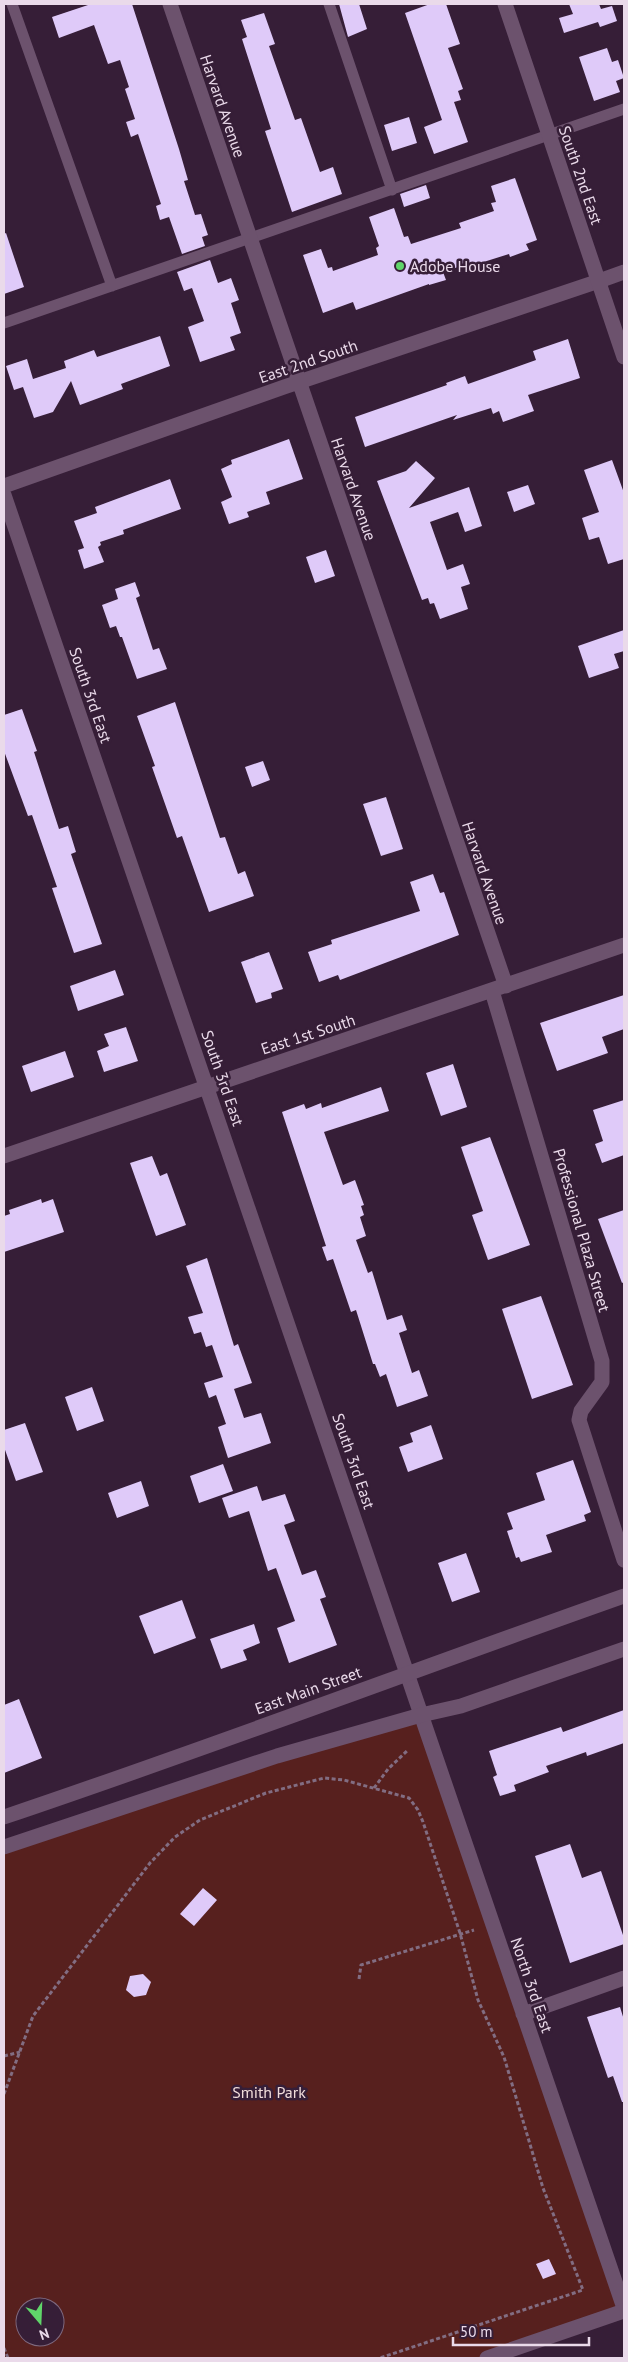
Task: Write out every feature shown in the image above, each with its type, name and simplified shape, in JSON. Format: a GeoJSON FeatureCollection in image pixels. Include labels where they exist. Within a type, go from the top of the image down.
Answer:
{"type":"FeatureCollection","features":[{"type":"Feature","properties":{"kind":"street","name":"Harvard Avenue"},"geometry":{"type":"LineString","coordinates":[[170,4],[299,382],[499,989]]}},
{"type":"Feature","properties":{"kind":"street","name":"South 2nd East"},"geometry":{"type":"LineString","coordinates":[[505,4],[624,357]]}},
{"type":"Feature","properties":{"kind":"street","name":"East 2nd South"},"geometry":{"type":"LineString","coordinates":[[4,486],[299,382],[624,272]]}},
{"type":"Feature","properties":{"kind":"street","name":"South 3rd East"},"geometry":{"type":"LineString","coordinates":[[4,495],[208,1086],[407,1672]]}},
{"type":"Feature","properties":{"kind":"street","name":"East 1st South"},"geometry":{"type":"LineString","coordinates":[[4,1156],[624,945]]}},
{"type":"Feature","properties":{"kind":"street","name":"Professional Plaza Street"},"geometry":{"type":"LineString","coordinates":[[499,989],[602,1361],[602,1382],[581,1411],[579,1420],[624,1560]]}},
{"type":"Feature","properties":{"kind":"street","name":"East Main Street"},"geometry":{"type":"LineString","coordinates":[[4,1818],[138,1772],[407,1672],[624,1596]]}},
{"type":"Feature","properties":{"kind":"street"},"geometry":{"type":"LineString","coordinates":[[4,1847],[277,1756],[421,1714],[460,1706],[624,1649]]}},
{"type":"Feature","properties":{"kind":"street","name":"North 3rd East"},"geometry":{"type":"LineString","coordinates":[[407,1672],[624,2310]]}},
{"type":"Feature","properties":{"kind":"street"},"geometry":{"type":"LineString","coordinates":[[523,2014],[624,1978]]}},
{"type":"Feature","properties":{"kind":"street"},"geometry":{"type":"LineString","coordinates":[[487,2358],[624,2310]]}},
{"type":"Feature","properties":{"kind":"lane"},"geometry":{"type":"LineString","coordinates":[[12,4],[112,286]]}},
{"type":"Feature","properties":{"kind":"lane"},"geometry":{"type":"LineString","coordinates":[[329,4],[392,190]]}},
{"type":"Feature","properties":{"kind":"lane"},"geometry":{"type":"LineString","coordinates":[[4,323],[624,110]]}},
{"type":"Feature","properties":{"kind":"path"},"geometry":{"type":"LineString","coordinates":[[374,1788],[388,1769],[407,1751]]}},
{"type":"Feature","properties":{"kind":"path"},"geometry":{"type":"LineString","coordinates":[[4,2094],[33,2016],[150,1863],[175,1837],[200,1820],[226,1808],[301,1783],[324,1778],[344,1780],[408,1798],[418,1810],[460,1934],[478,2000],[504,2057],[543,2188],[583,2290],[380,2358]]}},
{"type":"Feature","properties":{"kind":"path"},"geometry":{"type":"LineString","coordinates":[[359,1979],[361,1965],[474,1930]]}},
{"type":"Feature","properties":{"kind":"path"},"geometry":{"type":"LineString","coordinates":[[4,2056],[20,2052]]}},
{"type":"Feature","properties":{"kind":"path"},"geometry":{"type":"LineString","coordinates":[[4,2348],[8,2358]]}},
{"type":"Feature","properties":{"kind":"green space","name":"Smith Park"},"geometry":{"type":"Polygon","coordinates":[[[421,1715],[624,2308],[486,2358],[4,2358],[4,1850],[421,1715]]]}},
{"type":"Feature","properties":{"kind":"building"},"geometry":{"type":"Polygon","coordinates":[[[91,4],[132,4],[179,149],[188,180],[184,181],[195,215],[201,214],[208,235],[202,237],[205,246],[182,254],[169,217],[160,220],[156,206],[161,204],[138,134],[131,137],[126,122],[135,119],[125,89],[129,87],[120,60],[108,64],[94,25],[59,38],[52,17],[91,4]]]}},
{"type":"Feature","properties":{"kind":"building"},"geometry":{"type":"Polygon","coordinates":[[[339,4],[359,4],[367,29],[348,37],[339,4]]]}},
{"type":"Feature","properties":{"kind":"building"},"geometry":{"type":"Polygon","coordinates":[[[430,4],[446,4],[460,44],[448,48],[463,89],[458,91],[461,100],[454,102],[468,142],[434,154],[424,127],[442,120],[405,13],[430,4]]]}},
{"type":"Feature","properties":{"kind":"building"},"geometry":{"type":"Polygon","coordinates":[[[569,4],[599,4],[601,9],[612,6],[617,21],[600,27],[598,22],[564,33],[559,18],[573,14],[569,4]]]}},
{"type":"Feature","properties":{"kind":"building"},"geometry":{"type":"Polygon","coordinates":[[[264,13],[275,44],[269,46],[295,120],[301,118],[320,172],[333,167],[342,194],[292,212],[265,131],[271,129],[242,39],[247,37],[241,20],[264,13]]]}},
{"type":"Feature","properties":{"kind":"building"},"geometry":{"type":"Polygon","coordinates":[[[607,48],[612,62],[618,60],[624,78],[616,81],[620,92],[594,101],[579,57],[607,48]]]}},
{"type":"Feature","properties":{"kind":"building"},"geometry":{"type":"Polygon","coordinates":[[[409,117],[417,143],[392,151],[384,125],[409,117]]]}},
{"type":"Feature","properties":{"kind":"building"},"geometry":{"type":"Polygon","coordinates":[[[515,178],[537,240],[526,244],[529,250],[510,257],[509,254],[474,265],[473,262],[443,272],[446,280],[429,284],[356,310],[353,302],[323,313],[303,255],[321,249],[328,268],[332,267],[333,271],[378,255],[376,248],[379,246],[369,217],[394,208],[404,237],[408,236],[411,244],[461,228],[459,223],[494,211],[491,203],[496,202],[491,186],[515,178]]]}},
{"type":"Feature","properties":{"kind":"building"},"geometry":{"type":"Polygon","coordinates":[[[426,185],[430,198],[404,207],[400,194],[426,185]]]}},
{"type":"Feature","properties":{"kind":"building"},"geometry":{"type":"Polygon","coordinates":[[[6,233],[24,287],[4,294],[4,234],[6,233]]]}},
{"type":"Feature","properties":{"kind":"building"},"geometry":{"type":"Polygon","coordinates":[[[210,260],[218,283],[231,278],[239,300],[231,303],[241,333],[230,337],[235,350],[200,362],[188,327],[204,321],[192,288],[184,291],[177,272],[210,260]]]}},
{"type":"Feature","properties":{"kind":"building"},"geometry":{"type":"Polygon","coordinates":[[[160,336],[170,366],[121,384],[123,389],[80,405],[71,381],[53,412],[34,418],[23,387],[14,390],[6,366],[27,359],[33,379],[66,368],[64,361],[94,350],[97,357],[160,336]]]}},
{"type":"Feature","properties":{"kind":"building"},"geometry":{"type":"Polygon","coordinates":[[[568,339],[580,378],[528,395],[534,411],[503,422],[499,411],[493,414],[491,408],[453,420],[457,415],[365,447],[355,417],[447,385],[446,383],[465,376],[468,384],[536,360],[533,351],[568,339]]]}},
{"type":"Feature","properties":{"kind":"building"},"geometry":{"type":"Polygon","coordinates":[[[289,439],[303,479],[266,492],[270,504],[247,512],[249,517],[229,524],[221,502],[232,497],[221,469],[232,464],[231,460],[289,439]]]}},
{"type":"Feature","properties":{"kind":"building"},"geometry":{"type":"Polygon","coordinates":[[[612,460],[624,493],[624,559],[608,564],[599,537],[589,540],[582,518],[599,512],[584,470],[612,460]]]}},
{"type":"Feature","properties":{"kind":"building"},"geometry":{"type":"Polygon","coordinates":[[[416,461],[435,478],[409,508],[469,487],[482,526],[465,532],[458,512],[430,522],[447,570],[463,564],[470,584],[461,587],[468,609],[440,619],[434,603],[430,604],[428,598],[422,600],[377,481],[406,471],[416,461]]]}},
{"type":"Feature","properties":{"kind":"building"},"geometry":{"type":"Polygon","coordinates":[[[170,479],[181,509],[123,530],[124,534],[100,542],[101,545],[98,547],[104,562],[84,569],[78,550],[84,548],[74,521],[97,513],[95,507],[170,479]]]}},
{"type":"Feature","properties":{"kind":"building"},"geometry":{"type":"Polygon","coordinates":[[[528,485],[535,504],[514,512],[507,492],[528,485]]]}},
{"type":"Feature","properties":{"kind":"building"},"geometry":{"type":"Polygon","coordinates":[[[326,550],[335,576],[315,583],[306,557],[326,550]]]}},
{"type":"Feature","properties":{"kind":"building"},"geometry":{"type":"Polygon","coordinates":[[[135,582],[140,596],[136,598],[153,650],[159,648],[167,669],[137,679],[122,637],[120,637],[116,626],[110,628],[102,605],[118,599],[115,589],[135,582]]]}},
{"type":"Feature","properties":{"kind":"building"},"geometry":{"type":"Polygon","coordinates":[[[624,630],[624,651],[614,654],[619,668],[589,678],[578,646],[624,630]]]}},
{"type":"Feature","properties":{"kind":"building"},"geometry":{"type":"Polygon","coordinates":[[[175,702],[220,838],[225,837],[238,874],[245,871],[254,896],[209,912],[182,836],[177,838],[152,767],[155,766],[137,716],[175,702]]]}},
{"type":"Feature","properties":{"kind":"building"},"geometry":{"type":"Polygon","coordinates":[[[22,709],[37,751],[34,752],[59,829],[68,826],[76,852],[71,854],[102,944],[74,953],[52,888],[57,887],[32,815],[28,816],[4,751],[4,715],[22,709]]]}},
{"type":"Feature","properties":{"kind":"building"},"geometry":{"type":"Polygon","coordinates":[[[263,761],[270,780],[252,787],[245,767],[263,761]]]}},
{"type":"Feature","properties":{"kind":"building"},"geometry":{"type":"Polygon","coordinates":[[[386,797],[403,849],[381,856],[363,804],[386,797]]]}},
{"type":"Feature","properties":{"kind":"building"},"geometry":{"type":"Polygon","coordinates":[[[433,874],[440,893],[444,892],[459,935],[340,980],[338,975],[319,982],[308,952],[332,944],[331,940],[420,911],[410,882],[433,874]]]}},
{"type":"Feature","properties":{"kind":"building"},"geometry":{"type":"Polygon","coordinates":[[[269,952],[283,989],[271,993],[272,998],[256,1003],[241,962],[269,952]]]}},
{"type":"Feature","properties":{"kind":"building"},"geometry":{"type":"Polygon","coordinates":[[[115,970],[124,995],[78,1011],[70,986],[115,970]]]}},
{"type":"Feature","properties":{"kind":"building"},"geometry":{"type":"Polygon","coordinates":[[[624,995],[624,1029],[602,1037],[608,1053],[557,1071],[540,1023],[624,995]]]}},
{"type":"Feature","properties":{"kind":"building"},"geometry":{"type":"Polygon","coordinates":[[[126,1027],[138,1061],[104,1072],[97,1051],[109,1046],[104,1034],[126,1027]]]}},
{"type":"Feature","properties":{"kind":"building"},"geometry":{"type":"Polygon","coordinates":[[[65,1051],[74,1077],[31,1092],[22,1066],[65,1051]]]}},
{"type":"Feature","properties":{"kind":"building"},"geometry":{"type":"Polygon","coordinates":[[[453,1064],[467,1107],[441,1116],[426,1073],[453,1064]]]}},
{"type":"Feature","properties":{"kind":"building"},"geometry":{"type":"Polygon","coordinates":[[[381,1087],[389,1111],[324,1132],[343,1185],[355,1180],[364,1205],[361,1206],[364,1215],[360,1217],[366,1236],[356,1240],[368,1273],[372,1271],[387,1320],[402,1315],[407,1330],[399,1333],[412,1373],[419,1370],[428,1396],[397,1407],[386,1374],[380,1377],[375,1364],[373,1364],[356,1310],[351,1312],[333,1259],[327,1261],[322,1247],[326,1246],[282,1112],[304,1104],[306,1109],[321,1103],[322,1108],[381,1087]]]}},
{"type":"Feature","properties":{"kind":"building"},"geometry":{"type":"Polygon","coordinates":[[[624,1100],[624,1155],[602,1163],[595,1144],[603,1141],[593,1110],[624,1100]]]}},
{"type":"Feature","properties":{"kind":"building"},"geometry":{"type":"Polygon","coordinates":[[[490,1137],[530,1245],[488,1260],[472,1215],[483,1211],[461,1147],[490,1137]]]}},
{"type":"Feature","properties":{"kind":"building"},"geometry":{"type":"Polygon","coordinates":[[[152,1156],[160,1176],[167,1173],[186,1225],[156,1236],[130,1163],[152,1156]]]}},
{"type":"Feature","properties":{"kind":"building"},"geometry":{"type":"Polygon","coordinates":[[[41,1199],[42,1203],[53,1199],[64,1232],[4,1252],[4,1216],[10,1214],[9,1210],[41,1199]]]}},
{"type":"Feature","properties":{"kind":"building"},"geometry":{"type":"Polygon","coordinates":[[[624,1210],[624,1282],[622,1283],[598,1219],[624,1210]]]}},
{"type":"Feature","properties":{"kind":"building"},"geometry":{"type":"Polygon","coordinates":[[[207,1258],[234,1346],[238,1344],[252,1383],[234,1389],[244,1418],[261,1413],[271,1443],[228,1458],[218,1427],[226,1424],[216,1395],[209,1398],[204,1383],[223,1377],[212,1345],[206,1347],[201,1332],[194,1334],[188,1317],[203,1313],[186,1266],[207,1258]]]}},
{"type":"Feature","properties":{"kind":"building"},"geometry":{"type":"Polygon","coordinates":[[[541,1296],[573,1385],[532,1399],[502,1309],[541,1296]]]}},
{"type":"Feature","properties":{"kind":"building"},"geometry":{"type":"Polygon","coordinates":[[[92,1387],[104,1421],[77,1431],[65,1397],[92,1387]]]}},
{"type":"Feature","properties":{"kind":"building"},"geometry":{"type":"Polygon","coordinates":[[[25,1423],[43,1472],[16,1481],[4,1447],[4,1430],[25,1423]]]}},
{"type":"Feature","properties":{"kind":"building"},"geometry":{"type":"Polygon","coordinates":[[[431,1425],[443,1459],[408,1472],[399,1447],[413,1442],[410,1433],[431,1425]]]}},
{"type":"Feature","properties":{"kind":"building"},"geometry":{"type":"Polygon","coordinates":[[[573,1460],[591,1512],[584,1515],[586,1521],[546,1535],[552,1552],[521,1562],[519,1557],[516,1558],[507,1531],[513,1529],[507,1513],[545,1500],[536,1473],[573,1460]]]}},
{"type":"Feature","properties":{"kind":"building"},"geometry":{"type":"Polygon","coordinates":[[[223,1464],[233,1491],[199,1503],[190,1476],[223,1464]]]}},
{"type":"Feature","properties":{"kind":"building"},"geometry":{"type":"Polygon","coordinates":[[[141,1481],[149,1506],[117,1518],[108,1493],[141,1481]]]}},
{"type":"Feature","properties":{"kind":"building"},"geometry":{"type":"Polygon","coordinates":[[[257,1486],[262,1501],[285,1494],[295,1521],[284,1525],[302,1575],[316,1570],[326,1597],[320,1599],[337,1645],[289,1663],[277,1628],[295,1621],[276,1568],[268,1571],[249,1511],[229,1518],[222,1498],[257,1486]]]}},
{"type":"Feature","properties":{"kind":"building"},"geometry":{"type":"Polygon","coordinates":[[[466,1553],[480,1592],[452,1602],[438,1563],[466,1553]]]}},
{"type":"Feature","properties":{"kind":"building"},"geometry":{"type":"Polygon","coordinates":[[[182,1600],[196,1638],[154,1654],[139,1616],[182,1600]]]}},
{"type":"Feature","properties":{"kind":"building"},"geometry":{"type":"Polygon","coordinates":[[[254,1624],[260,1643],[243,1650],[247,1660],[221,1669],[210,1639],[254,1624]]]}},
{"type":"Feature","properties":{"kind":"building"},"geometry":{"type":"Polygon","coordinates":[[[19,1699],[42,1758],[4,1773],[4,1705],[19,1699]]]}},
{"type":"Feature","properties":{"kind":"building"},"geometry":{"type":"Polygon","coordinates":[[[624,1710],[624,1743],[587,1756],[586,1752],[546,1766],[549,1772],[514,1785],[516,1791],[500,1796],[493,1777],[497,1775],[489,1751],[561,1727],[563,1732],[624,1710]]]}},
{"type":"Feature","properties":{"kind":"building"},"geometry":{"type":"Polygon","coordinates":[[[570,1844],[582,1878],[601,1871],[624,1938],[624,1944],[570,1963],[535,1856],[570,1844]]]}},
{"type":"Feature","properties":{"kind":"building"},"geometry":{"type":"Polygon","coordinates":[[[203,1888],[217,1900],[194,1926],[180,1914],[203,1888]]]}},
{"type":"Feature","properties":{"kind":"building"},"geometry":{"type":"Polygon","coordinates":[[[143,1974],[151,1982],[146,1995],[134,1997],[126,1990],[130,1976],[143,1974]]]}},
{"type":"Feature","properties":{"kind":"building"},"geometry":{"type":"Polygon","coordinates":[[[620,2007],[624,2020],[624,2102],[622,2102],[613,2076],[608,2078],[587,2017],[620,2007]]]}},
{"type":"Feature","properties":{"kind":"building"},"geometry":{"type":"Polygon","coordinates":[[[549,2259],[556,2274],[543,2279],[536,2264],[549,2259]]]}},
{"type":"Feature","properties":{"kind":"place","name":"Adobe House"},"geometry":{"type":"Point","coordinates":[400,266]}}]}
